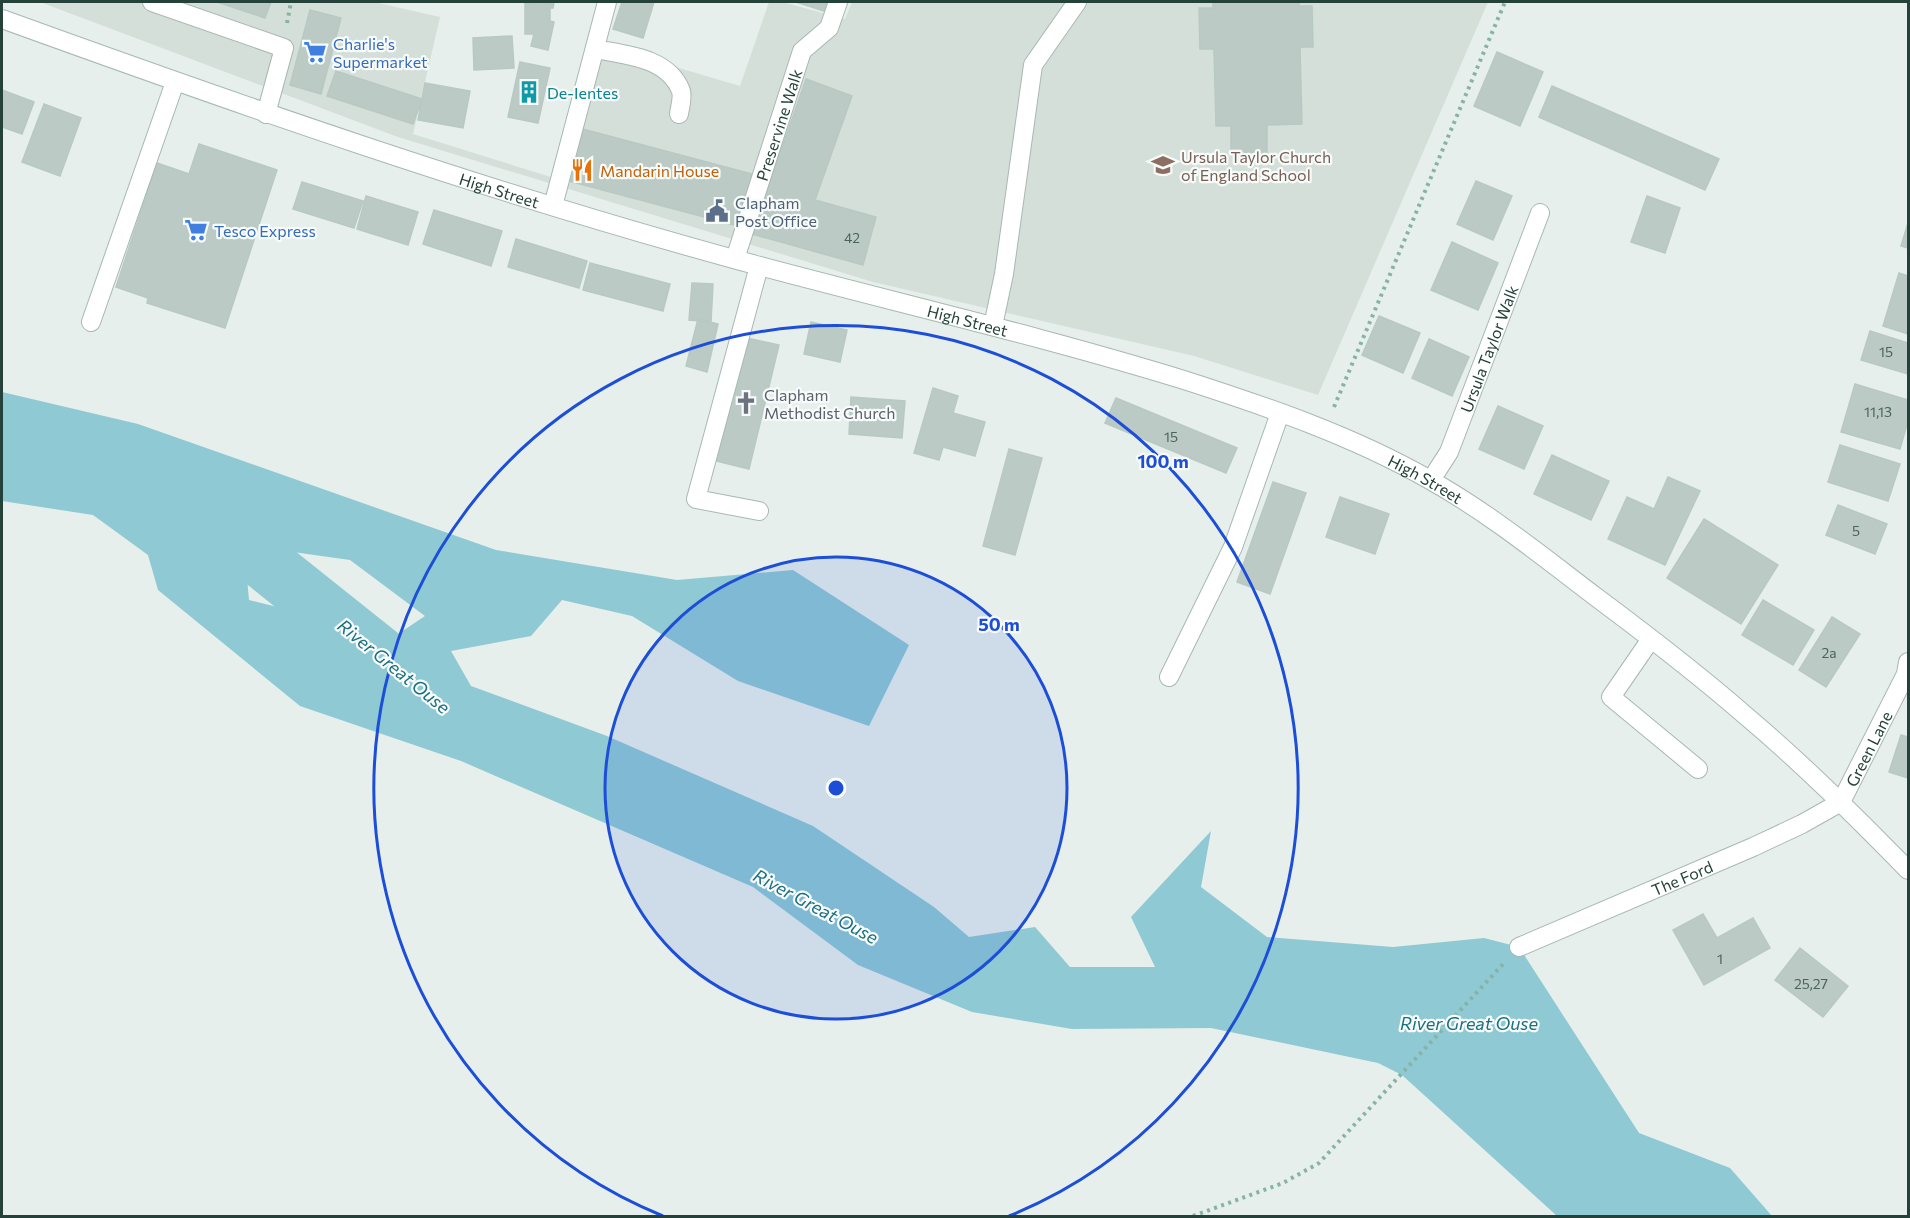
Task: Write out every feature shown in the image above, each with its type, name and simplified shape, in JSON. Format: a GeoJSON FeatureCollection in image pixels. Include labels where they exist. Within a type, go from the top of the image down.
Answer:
{"type":"FeatureCollection","features":[{"type":"Feature","properties":{"kind":"street"},"geometry":{"type":"LineString","coordinates":[[152,2],[284,48],[266,114]]}},
{"type":"Feature","properties":{"kind":"street"},"geometry":{"type":"LineString","coordinates":[[553,206],[607,2]]}},
{"type":"Feature","properties":{"kind":"street","name":"Preservine Walk"},"geometry":{"type":"LineString","coordinates":[[735,260],[802,51],[829,28],[838,2]]}},
{"type":"Feature","properties":{"kind":"street"},"geometry":{"type":"LineString","coordinates":[[993,326],[1004,274],[1033,65],[1077,2]]}},
{"type":"Feature","properties":{"kind":"street","name":"High Street"},"geometry":{"type":"LineString","coordinates":[[2,19],[266,114],[553,206],[735,260],[1130,363],[1280,413],[1377,453],[1431,480],[1485,515],[1538,552],[1651,639],[1748,717],[1841,802],[1908,870]]}},
{"type":"Feature","properties":{"kind":"street"},"geometry":{"type":"LineString","coordinates":[[595,49],[648,60],[670,74],[682,93],[679,114]]}},
{"type":"Feature","properties":{"kind":"street"},"geometry":{"type":"LineString","coordinates":[[91,322],[175,82]]}},
{"type":"Feature","properties":{"kind":"street","name":"Ursula Taylor Walk"},"geometry":{"type":"LineString","coordinates":[[1431,480],[1449,452],[1540,213]]}},
{"type":"Feature","properties":{"kind":"street"},"geometry":{"type":"LineString","coordinates":[[759,266],[696,500],[759,511]]}},
{"type":"Feature","properties":{"kind":"street"},"geometry":{"type":"LineString","coordinates":[[1169,677],[1233,547],[1280,413]]}},
{"type":"Feature","properties":{"kind":"street"},"geometry":{"type":"LineString","coordinates":[[1651,639],[1611,697],[1698,769]]}},
{"type":"Feature","properties":{"kind":"street","name":"Green Lane"},"geometry":{"type":"LineString","coordinates":[[1841,802],[1906,674],[1908,662]]}},
{"type":"Feature","properties":{"kind":"street","name":"The Ford"},"geometry":{"type":"LineString","coordinates":[[1519,947],[1753,847],[1802,824],[1841,802]]}},
{"type":"Feature","properties":{"kind":"path"},"geometry":{"type":"LineString","coordinates":[[1325,430],[1505,2]]}},
{"type":"Feature","properties":{"kind":"path"},"geometry":{"type":"LineString","coordinates":[[1193,1216],[1282,1183],[1319,1163],[1519,947]]}},
{"type":"Feature","properties":{"kind":"shaded area","name":"Ursula Taylor Church of England School"},"geometry":{"type":"Polygon","coordinates":[[[40,2],[374,2],[440,17],[413,134],[554,178],[591,42],[740,86],[769,2],[782,2],[845,19],[852,2],[1488,2],[1318,395],[1194,356],[873,282],[398,137],[40,2]]]}},
{"type":"Feature","properties":{"kind":"water","name":"River Great Ouse"},"geometry":{"type":"Polygon","coordinates":[[[2,392],[138,424],[496,550],[677,580],[793,570],[909,645],[869,726],[738,681],[632,616],[562,600],[531,636],[451,651],[471,686],[607,736],[813,826],[934,907],[969,937],[1035,927],[1070,967],[1155,967],[1131,917],[1211,831],[1201,887],[1267,937],[1393,947],[1484,938],[1519,947],[1639,1133],[1730,1168],[1772,1216],[1557,1216],[1402,1075],[1378,1063],[1211,1028],[1072,1029],[972,1012],[858,965],[753,887],[461,761],[300,706],[158,590],[148,555],[93,515],[2,501],[2,392]],[[244,545],[249,600],[395,636],[425,616],[350,560],[244,545]]]}},
{"type":"Feature","properties":{"kind":"building"},"geometry":{"type":"Polygon","coordinates":[[[217,2],[271,2],[265,18],[217,2]]]}},
{"type":"Feature","properties":{"kind":"building"},"geometry":{"type":"Polygon","coordinates":[[[554,2],[553,8],[550,8],[550,21],[554,22],[548,50],[531,46],[534,34],[525,34],[525,3],[554,2]]]}},
{"type":"Feature","properties":{"kind":"building"},"geometry":{"type":"Polygon","coordinates":[[[622,2],[654,2],[643,38],[613,29],[622,2]]]}},
{"type":"Feature","properties":{"kind":"building"},"geometry":{"type":"Polygon","coordinates":[[[796,2],[827,2],[824,11],[796,2]]]}},
{"type":"Feature","properties":{"kind":"building"},"geometry":{"type":"Polygon","coordinates":[[[1213,2],[1299,2],[1299,6],[1312,6],[1313,47],[1300,47],[1302,124],[1267,125],[1267,152],[1231,153],[1231,126],[1216,126],[1214,49],[1200,49],[1199,8],[1213,8],[1213,2]]]}},
{"type":"Feature","properties":{"kind":"building","name":"Charlie's Supermarket"},"geometry":{"type":"Polygon","coordinates":[[[310,10],[341,18],[321,94],[290,85],[310,10]]]}},
{"type":"Feature","properties":{"kind":"building"},"geometry":{"type":"Polygon","coordinates":[[[512,36],[514,68],[474,70],[473,38],[512,36]]]}},
{"type":"Feature","properties":{"kind":"building"},"geometry":{"type":"Polygon","coordinates":[[[1497,52],[1543,72],[1520,126],[1474,106],[1497,52]]]}},
{"type":"Feature","properties":{"kind":"building","name":"De-Ientes"},"geometry":{"type":"Polygon","coordinates":[[[520,62],[550,68],[538,123],[508,117],[520,62]]]}},
{"type":"Feature","properties":{"kind":"building"},"geometry":{"type":"Polygon","coordinates":[[[336,71],[422,99],[413,124],[327,96],[336,71]]]}},
{"type":"Feature","properties":{"kind":"building"},"geometry":{"type":"Polygon","coordinates":[[[806,79],[852,96],[815,200],[876,217],[863,265],[752,234],[765,187],[768,188],[806,79]]]}},
{"type":"Feature","properties":{"kind":"building"},"geometry":{"type":"Polygon","coordinates":[[[425,83],[470,91],[463,128],[418,120],[425,83]]]}},
{"type":"Feature","properties":{"kind":"building"},"geometry":{"type":"Polygon","coordinates":[[[1552,86],[1719,159],[1705,190],[1539,117],[1552,86]]]}},
{"type":"Feature","properties":{"kind":"building"},"geometry":{"type":"Polygon","coordinates":[[[2,90],[34,102],[22,134],[2,127],[2,90]]]}},
{"type":"Feature","properties":{"kind":"building"},"geometry":{"type":"Polygon","coordinates":[[[44,104],[81,118],[60,176],[22,162],[44,104]]]}},
{"type":"Feature","properties":{"kind":"building"},"geometry":{"type":"Polygon","coordinates":[[[579,128],[752,174],[738,226],[565,180],[579,128]]]}},
{"type":"Feature","properties":{"kind":"building","name":"Tesco Express"},"geometry":{"type":"Polygon","coordinates":[[[199,144],[277,170],[225,328],[147,303],[148,298],[116,287],[157,163],[189,174],[199,144]]]}},
{"type":"Feature","properties":{"kind":"building"},"geometry":{"type":"Polygon","coordinates":[[[1476,181],[1512,196],[1493,240],[1457,224],[1476,181]]]}},
{"type":"Feature","properties":{"kind":"building"},"geometry":{"type":"Polygon","coordinates":[[[302,182],[363,201],[354,228],[293,209],[302,182]]]}},
{"type":"Feature","properties":{"kind":"building"},"geometry":{"type":"Polygon","coordinates":[[[366,196],[418,212],[408,245],[357,229],[366,196]]]}},
{"type":"Feature","properties":{"kind":"building"},"geometry":{"type":"Polygon","coordinates":[[[1647,196],[1680,208],[1665,253],[1631,242],[1647,196]]]}},
{"type":"Feature","properties":{"kind":"building"},"geometry":{"type":"Polygon","coordinates":[[[434,210],[502,231],[491,266],[423,244],[434,210]]]}},
{"type":"Feature","properties":{"kind":"building"},"geometry":{"type":"Polygon","coordinates":[[[1908,223],[1908,248],[1901,246],[1908,223]]]}},
{"type":"Feature","properties":{"kind":"building"},"geometry":{"type":"Polygon","coordinates":[[[516,239],[587,261],[579,288],[508,267],[516,239]]]}},
{"type":"Feature","properties":{"kind":"building"},"geometry":{"type":"Polygon","coordinates":[[[1452,242],[1498,263],[1478,310],[1431,290],[1452,242]]]}},
{"type":"Feature","properties":{"kind":"building"},"geometry":{"type":"Polygon","coordinates":[[[590,263],[670,284],[663,311],[583,290],[590,263]]]}},
{"type":"Feature","properties":{"kind":"building"},"geometry":{"type":"Polygon","coordinates":[[[1899,273],[1908,276],[1908,334],[1883,326],[1899,273]]]}},
{"type":"Feature","properties":{"kind":"building"},"geometry":{"type":"Polygon","coordinates":[[[692,283],[713,284],[711,322],[689,320],[692,283]]]}},
{"type":"Feature","properties":{"kind":"building"},"geometry":{"type":"Polygon","coordinates":[[[1379,316],[1420,333],[1403,373],[1362,355],[1379,316]]]}},
{"type":"Feature","properties":{"kind":"building"},"geometry":{"type":"Polygon","coordinates":[[[698,319],[718,324],[707,372],[686,366],[698,319]]]}},
{"type":"Feature","properties":{"kind":"building"},"geometry":{"type":"Polygon","coordinates":[[[811,322],[847,330],[840,362],[804,354],[811,322]]]}},
{"type":"Feature","properties":{"kind":"building"},"geometry":{"type":"Polygon","coordinates":[[[1870,331],[1908,343],[1908,374],[1861,360],[1870,331]]]}},
{"type":"Feature","properties":{"kind":"building","name":"Clapham Methodist Church"},"geometry":{"type":"Polygon","coordinates":[[[742,337],[779,345],[749,469],[712,460],[742,337]]]}},
{"type":"Feature","properties":{"kind":"building"},"geometry":{"type":"Polygon","coordinates":[[[1429,339],[1469,357],[1452,396],[1412,378],[1429,339]]]}},
{"type":"Feature","properties":{"kind":"building"},"geometry":{"type":"Polygon","coordinates":[[[1855,384],[1908,400],[1908,421],[1900,449],[1841,432],[1855,384]]]}},
{"type":"Feature","properties":{"kind":"building"},"geometry":{"type":"Polygon","coordinates":[[[933,388],[958,396],[953,413],[985,422],[975,456],[943,447],[939,460],[914,453],[933,388]]]}},
{"type":"Feature","properties":{"kind":"building"},"geometry":{"type":"Polygon","coordinates":[[[851,397],[905,401],[902,438],[849,434],[851,397]]]}},
{"type":"Feature","properties":{"kind":"building"},"geometry":{"type":"Polygon","coordinates":[[[1116,398],[1237,448],[1226,473],[1105,423],[1116,398]]]}},
{"type":"Feature","properties":{"kind":"building"},"geometry":{"type":"Polygon","coordinates":[[[1498,406],[1543,426],[1524,469],[1479,449],[1498,406]]]}},
{"type":"Feature","properties":{"kind":"building"},"geometry":{"type":"Polygon","coordinates":[[[1840,445],[1900,464],[1888,501],[1828,482],[1840,445]]]}},
{"type":"Feature","properties":{"kind":"building"},"geometry":{"type":"Polygon","coordinates":[[[1009,449],[1042,458],[1015,555],[983,546],[1009,449]]]}},
{"type":"Feature","properties":{"kind":"building"},"geometry":{"type":"Polygon","coordinates":[[[1552,455],[1609,481],[1591,520],[1534,494],[1552,455]]]}},
{"type":"Feature","properties":{"kind":"building"},"geometry":{"type":"Polygon","coordinates":[[[1668,477],[1700,491],[1665,565],[1608,539],[1627,497],[1654,509],[1668,477]]]}},
{"type":"Feature","properties":{"kind":"building"},"geometry":{"type":"Polygon","coordinates":[[[1273,482],[1306,493],[1270,594],[1237,582],[1273,482]]]}},
{"type":"Feature","properties":{"kind":"building"},"geometry":{"type":"Polygon","coordinates":[[[1340,497],[1389,514],[1375,554],[1326,537],[1340,497]]]}},
{"type":"Feature","properties":{"kind":"building"},"geometry":{"type":"Polygon","coordinates":[[[1838,505],[1887,524],[1875,554],[1826,535],[1838,505]]]}},
{"type":"Feature","properties":{"kind":"building"},"geometry":{"type":"Polygon","coordinates":[[[1704,519],[1778,565],[1741,624],[1667,578],[1704,519]]]}},
{"type":"Feature","properties":{"kind":"building"},"geometry":{"type":"Polygon","coordinates":[[[1763,600],[1814,630],[1793,665],[1742,635],[1763,600]]]}},
{"type":"Feature","properties":{"kind":"building"},"geometry":{"type":"Polygon","coordinates":[[[1832,617],[1860,634],[1826,687],[1799,670],[1832,617]]]}},
{"type":"Feature","properties":{"kind":"building"},"geometry":{"type":"Polygon","coordinates":[[[1901,735],[1908,737],[1908,778],[1889,772],[1901,735]]]}},
{"type":"Feature","properties":{"kind":"building"},"geometry":{"type":"Polygon","coordinates":[[[1703,914],[1717,938],[1753,918],[1770,948],[1704,985],[1673,930],[1703,914]]]}},
{"type":"Feature","properties":{"kind":"building"},"geometry":{"type":"Polygon","coordinates":[[[1800,948],[1848,986],[1823,1017],[1775,980],[1800,948]]]}},
{"type":"Feature","properties":{"kind":"waterway","name":"River Great Ouse"},"geometry":{"type":"LineString","coordinates":[[185,499],[398,669]]}},
{"type":"Feature","properties":{"kind":"place","name":"Charlie's Supermarket"},"geometry":{"type":"Point","coordinates":[315,52]}},
{"type":"Feature","properties":{"kind":"place","name":"De-Ientes"},"geometry":{"type":"Point","coordinates":[529,92]}},
{"type":"Feature","properties":{"kind":"place","name":"Ursula Taylor Church of England School"},"geometry":{"type":"Point","coordinates":[1163,165]}},
{"type":"Feature","properties":{"kind":"place","name":"Mandarin House"},"geometry":{"type":"Point","coordinates":[582,170]}},
{"type":"Feature","properties":{"kind":"place","name":"Clapham Post Office"},"geometry":{"type":"Point","coordinates":[717,211]}},
{"type":"Feature","properties":{"kind":"place","name":"Tesco Express"},"geometry":{"type":"Point","coordinates":[196,230]}},
{"type":"Feature","properties":{"kind":"place","name":"Clapham Methodist Church"},"geometry":{"type":"Point","coordinates":[746,403]}}]}
